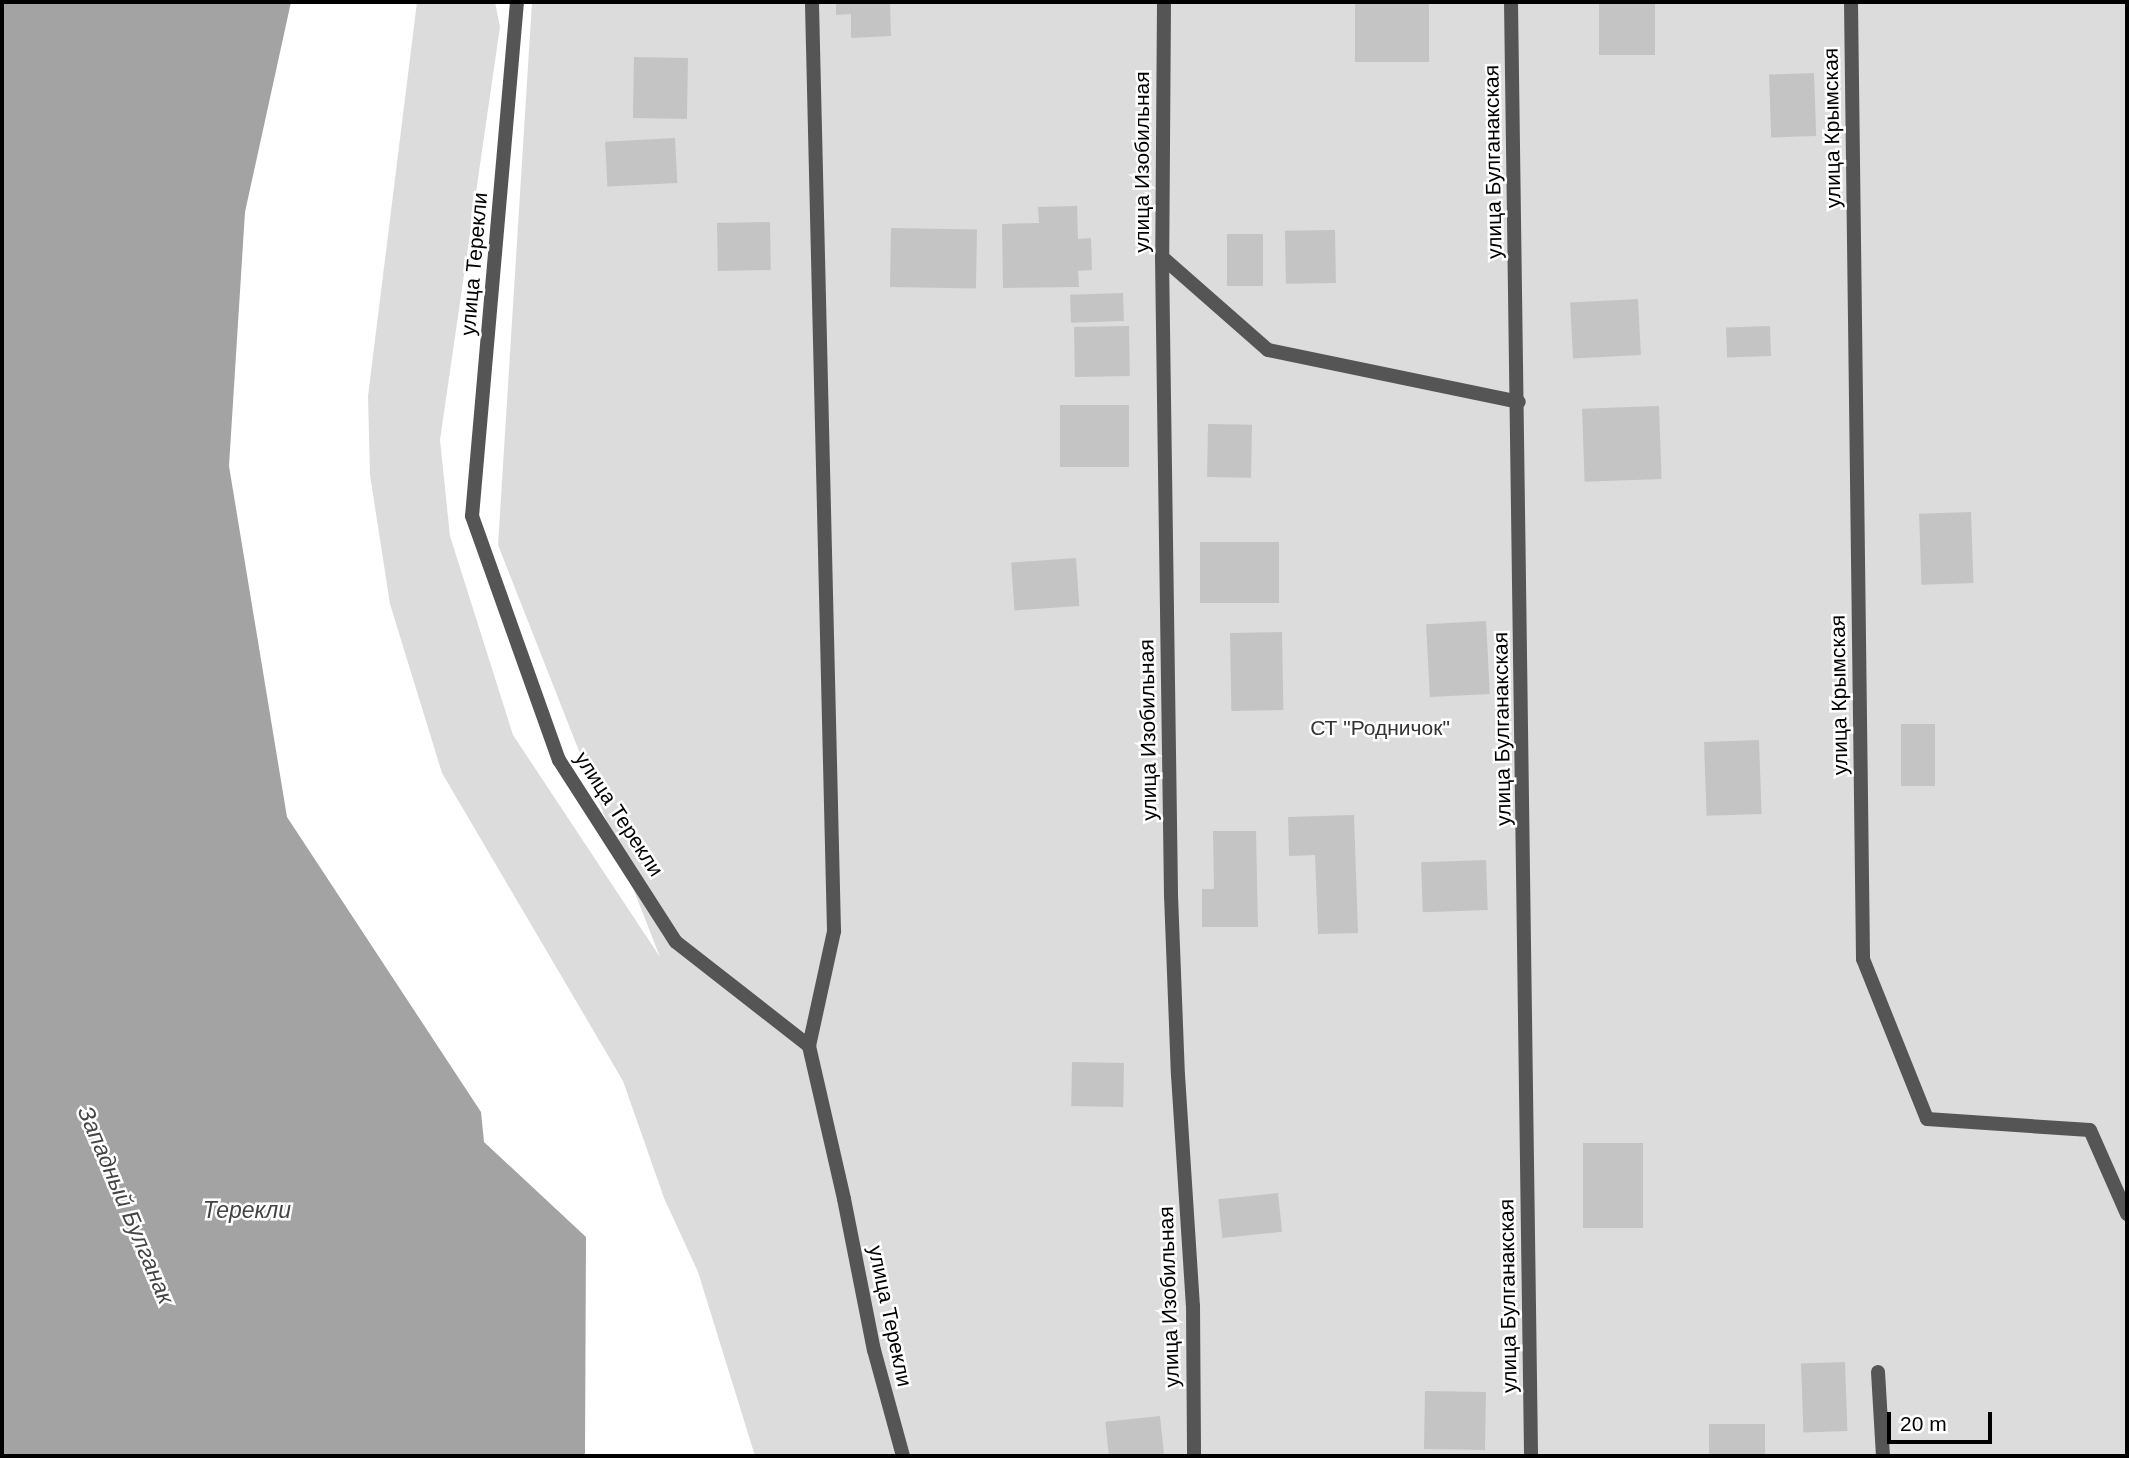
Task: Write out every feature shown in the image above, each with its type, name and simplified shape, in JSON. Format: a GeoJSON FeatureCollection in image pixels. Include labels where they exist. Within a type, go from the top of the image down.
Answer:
{"type":"FeatureCollection","features":[{"type":"Feature","properties":{"kind":"street","name":"улица Терекли"},"geometry":{"type":"LineString","coordinates":[[517,2],[472,516],[559,761],[676,942],[809,1045],[844,1199],[874,1350],[902,1456]]}},
{"type":"Feature","properties":{"kind":"street"},"geometry":{"type":"LineString","coordinates":[[809,1045],[834,931],[812,2]]}},
{"type":"Feature","properties":{"kind":"street","name":"улица Изобильная"},"geometry":{"type":"LineString","coordinates":[[1164,2],[1162,257],[1171,895],[1178,1075],[1193,1306],[1194,1456]]}},
{"type":"Feature","properties":{"kind":"street","name":"улица Булганакская"},"geometry":{"type":"LineString","coordinates":[[1511,2],[1519,402],[1531,1456]]}},
{"type":"Feature","properties":{"kind":"street","name":"улица Крымская"},"geometry":{"type":"LineString","coordinates":[[1851,2],[1863,959],[1927,1119],[2090,1130],[2127,1214]]}},
{"type":"Feature","properties":{"kind":"street"},"geometry":{"type":"LineString","coordinates":[[1162,257],[1268,350],[1519,402]]}},
{"type":"Feature","properties":{"kind":"street"},"geometry":{"type":"LineString","coordinates":[[1878,1372],[1883,1456]]}},
{"type":"Feature","properties":{"kind":"green space","name":"СТ \"Родничок\""},"geometry":{"type":"Polygon","coordinates":[[[417,2],[495,2],[500,27],[440,440],[450,536],[513,735],[660,957],[498,545],[532,2],[2127,2],[2127,1456],[755,1456],[698,1272],[664,1198],[623,1081],[442,773],[390,604],[370,475],[368,396],[417,2]]]}},
{"type":"Feature","properties":{"kind":"water","name":"Терекли"},"geometry":{"type":"Polygon","coordinates":[[[2,2],[291,2],[245,212],[229,466],[287,817],[481,1112],[484,1142],[586,1237],[585,1456],[2,1456],[2,2]]]}},
{"type":"Feature","properties":{"kind":"building"},"geometry":{"type":"Polygon","coordinates":[[[836,2],[890,2],[891,36],[851,38],[851,14],[836,15],[836,2]]]}},
{"type":"Feature","properties":{"kind":"building"},"geometry":{"type":"Polygon","coordinates":[[[1355,2],[1429,2],[1429,62],[1355,62],[1355,2]]]}},
{"type":"Feature","properties":{"kind":"building"},"geometry":{"type":"Polygon","coordinates":[[[1599,2],[1655,2],[1655,55],[1599,55],[1599,2]]]}},
{"type":"Feature","properties":{"kind":"building"},"geometry":{"type":"Polygon","coordinates":[[[634,57],[688,58],[687,119],[633,118],[634,57]]]}},
{"type":"Feature","properties":{"kind":"building"},"geometry":{"type":"Polygon","coordinates":[[[1814,73],[1816,136],[1771,138],[1769,75],[1814,73]]]}},
{"type":"Feature","properties":{"kind":"building"},"geometry":{"type":"Polygon","coordinates":[[[675,138],[677,183],[607,187],[605,142],[675,138]]]}},
{"type":"Feature","properties":{"kind":"building"},"geometry":{"type":"Polygon","coordinates":[[[1077,206],[1078,239],[1091,238],[1092,270],[1078,271],[1079,287],[1003,288],[1002,224],[1039,223],[1038,207],[1077,206]]]}},
{"type":"Feature","properties":{"kind":"building"},"geometry":{"type":"Polygon","coordinates":[[[770,222],[771,270],[718,271],[717,223],[770,222]]]}},
{"type":"Feature","properties":{"kind":"building"},"geometry":{"type":"Polygon","coordinates":[[[891,228],[977,230],[976,288],[890,287],[891,228]]]}},
{"type":"Feature","properties":{"kind":"building"},"geometry":{"type":"Polygon","coordinates":[[[1335,230],[1336,283],[1286,284],[1285,231],[1335,230]]]}},
{"type":"Feature","properties":{"kind":"building"},"geometry":{"type":"Polygon","coordinates":[[[1227,234],[1263,234],[1263,286],[1227,286],[1227,234]]]}},
{"type":"Feature","properties":{"kind":"building"},"geometry":{"type":"Polygon","coordinates":[[[1123,293],[1124,321],[1071,323],[1070,295],[1123,293]]]}},
{"type":"Feature","properties":{"kind":"building"},"geometry":{"type":"Polygon","coordinates":[[[1638,299],[1641,355],[1573,358],[1570,303],[1638,299]]]}},
{"type":"Feature","properties":{"kind":"building"},"geometry":{"type":"Polygon","coordinates":[[[1129,326],[1130,376],[1075,377],[1074,327],[1129,326]]]}},
{"type":"Feature","properties":{"kind":"building"},"geometry":{"type":"Polygon","coordinates":[[[1770,326],[1771,356],[1727,358],[1726,328],[1770,326]]]}},
{"type":"Feature","properties":{"kind":"building"},"geometry":{"type":"Polygon","coordinates":[[[1060,405],[1129,405],[1129,467],[1060,467],[1060,405]]]}},
{"type":"Feature","properties":{"kind":"building"},"geometry":{"type":"Polygon","coordinates":[[[1659,406],[1662,479],[1585,482],[1582,409],[1659,406]]]}},
{"type":"Feature","properties":{"kind":"building"},"geometry":{"type":"Polygon","coordinates":[[[1208,424],[1252,425],[1251,478],[1207,477],[1208,424]]]}},
{"type":"Feature","properties":{"kind":"building"},"geometry":{"type":"Polygon","coordinates":[[[1971,512],[1973,583],[1922,585],[1919,514],[1971,512]]]}},
{"type":"Feature","properties":{"kind":"building"},"geometry":{"type":"Polygon","coordinates":[[[1200,542],[1279,542],[1279,603],[1200,603],[1200,542]]]}},
{"type":"Feature","properties":{"kind":"building"},"geometry":{"type":"Polygon","coordinates":[[[1076,558],[1079,606],[1015,610],[1011,563],[1076,558]]]}},
{"type":"Feature","properties":{"kind":"building"},"geometry":{"type":"Polygon","coordinates":[[[1486,621],[1490,694],[1430,697],[1426,624],[1486,621]]]}},
{"type":"Feature","properties":{"kind":"building"},"geometry":{"type":"Polygon","coordinates":[[[1282,632],[1283,710],[1231,711],[1230,633],[1282,632]]]}},
{"type":"Feature","properties":{"kind":"building"},"geometry":{"type":"Polygon","coordinates":[[[1901,724],[1935,724],[1935,786],[1901,786],[1901,724]]]}},
{"type":"Feature","properties":{"kind":"building"},"geometry":{"type":"Polygon","coordinates":[[[1759,740],[1762,814],[1707,816],[1704,742],[1759,740]]]}},
{"type":"Feature","properties":{"kind":"building"},"geometry":{"type":"Polygon","coordinates":[[[1354,815],[1358,933],[1318,934],[1315,855],[1289,856],[1288,817],[1354,815]]]}},
{"type":"Feature","properties":{"kind":"building"},"geometry":{"type":"Polygon","coordinates":[[[1213,831],[1256,831],[1258,927],[1202,927],[1202,889],[1214,889],[1213,831]]]}},
{"type":"Feature","properties":{"kind":"building"},"geometry":{"type":"Polygon","coordinates":[[[1486,860],[1488,910],[1423,912],[1421,862],[1486,860]]]}},
{"type":"Feature","properties":{"kind":"building"},"geometry":{"type":"Polygon","coordinates":[[[1072,1062],[1124,1063],[1123,1107],[1071,1106],[1072,1062]]]}},
{"type":"Feature","properties":{"kind":"building"},"geometry":{"type":"Polygon","coordinates":[[[1583,1143],[1643,1143],[1643,1228],[1583,1228],[1583,1143]]]}},
{"type":"Feature","properties":{"kind":"building"},"geometry":{"type":"Polygon","coordinates":[[[1278,1193],[1282,1232],[1222,1238],[1218,1199],[1278,1193]]]}},
{"type":"Feature","properties":{"kind":"building"},"geometry":{"type":"Polygon","coordinates":[[[1845,1362],[1847,1431],[1803,1432],[1801,1364],[1845,1362]]]}},
{"type":"Feature","properties":{"kind":"building"},"geometry":{"type":"Polygon","coordinates":[[[1425,1391],[1486,1392],[1485,1450],[1424,1449],[1425,1391]]]}},
{"type":"Feature","properties":{"kind":"building"},"geometry":{"type":"Polygon","coordinates":[[[1160,1416],[1164,1455],[1109,1456],[1105,1422],[1160,1416]]]}},
{"type":"Feature","properties":{"kind":"building"},"geometry":{"type":"Polygon","coordinates":[[[1709,1424],[1765,1424],[1765,1456],[1709,1456],[1709,1424]]]}},
{"type":"Feature","properties":{"kind":"water label","name":"Западный Булганак"},"geometry":{"type":"Point","coordinates":[126,1205]}}]}
